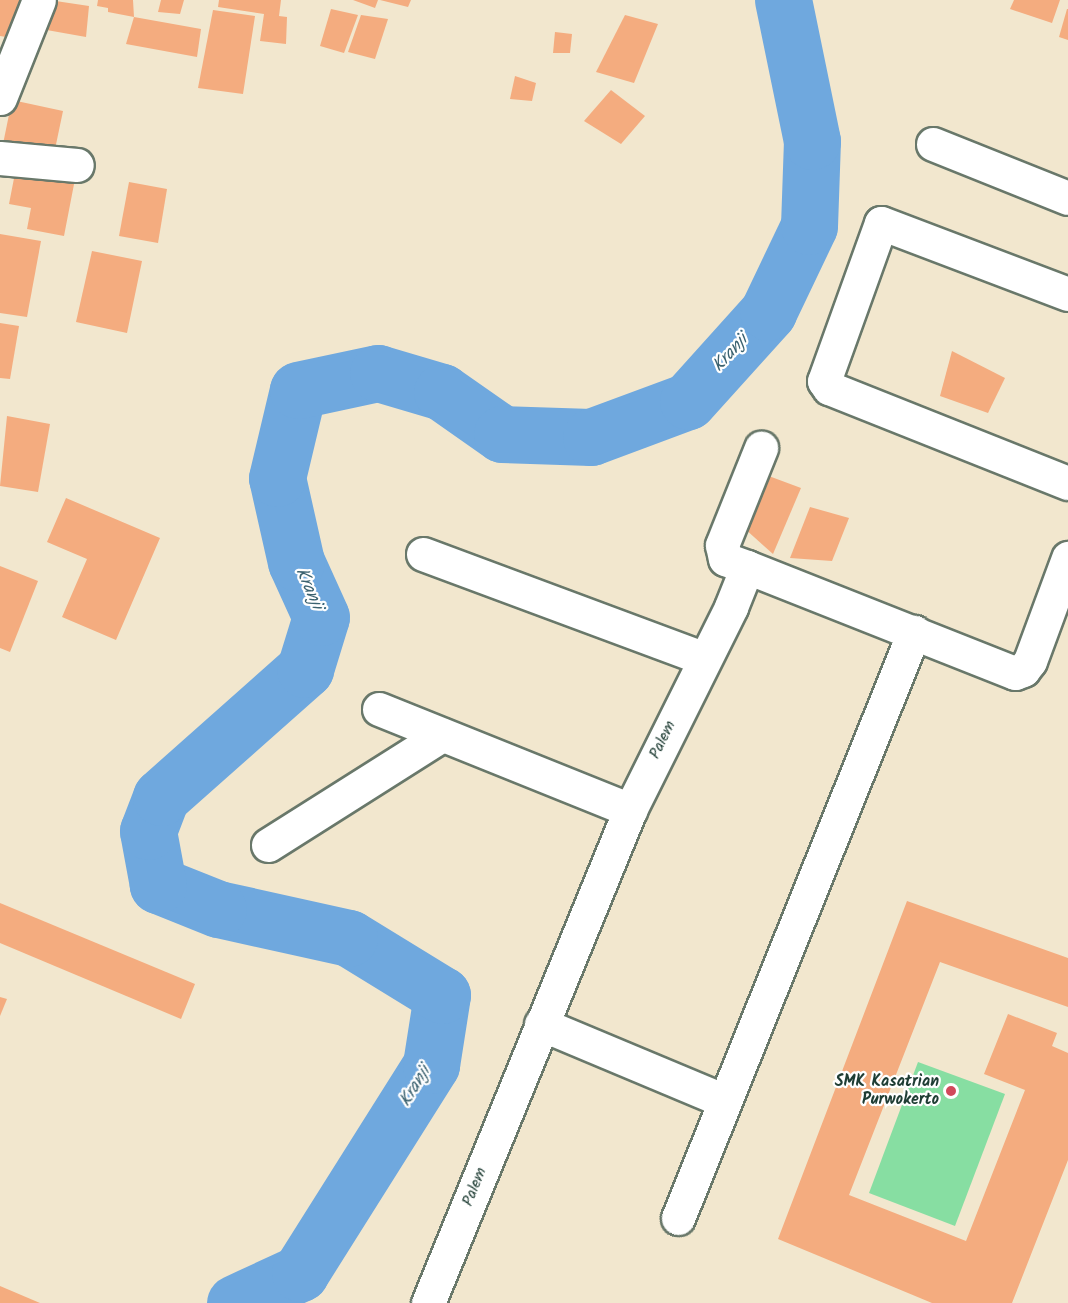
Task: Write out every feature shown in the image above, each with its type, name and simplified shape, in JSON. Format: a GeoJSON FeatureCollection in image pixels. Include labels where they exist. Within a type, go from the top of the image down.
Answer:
{"type":"FeatureCollection","features":[{"type":"Feature","properties":{"kind":"street"},"geometry":{"type":"LineString","coordinates":[[0,98],[39,0]]}},
{"type":"Feature","properties":{"kind":"street"},"geometry":{"type":"LineString","coordinates":[[933,144],[1068,198]]}},
{"type":"Feature","properties":{"kind":"street"},"geometry":{"type":"LineString","coordinates":[[0,158],[77,165]]}},
{"type":"Feature","properties":{"kind":"street"},"geometry":{"type":"LineString","coordinates":[[1068,294],[881,223],[824,381],[829,388],[1068,483]]}},
{"type":"Feature","properties":{"kind":"street"},"geometry":{"type":"LineString","coordinates":[[761,448],[722,545],[725,559],[1005,670],[1015,673],[1023,670],[1068,558]]}},
{"type":"Feature","properties":{"kind":"street"},"geometry":{"type":"LineString","coordinates":[[423,554],[702,658]]}},
{"type":"Feature","properties":{"kind":"street","name":"Palem"},"geometry":{"type":"LineString","coordinates":[[431,1302],[541,1024],[630,810],[702,658],[731,607],[747,567]]}},
{"type":"Feature","properties":{"kind":"street"},"geometry":{"type":"LineString","coordinates":[[678,1218],[914,632]]}},
{"type":"Feature","properties":{"kind":"street"},"geometry":{"type":"LineString","coordinates":[[379,709],[630,810]]}},
{"type":"Feature","properties":{"kind":"street"},"geometry":{"type":"LineString","coordinates":[[268,845],[442,735]]}},
{"type":"Feature","properties":{"kind":"street"},"geometry":{"type":"LineString","coordinates":[[541,1024],[725,1101]]}},
{"type":"Feature","properties":{"kind":"green space"},"geometry":{"type":"Polygon","coordinates":[[[918,1062],[1005,1094],[955,1226],[869,1193],[918,1062]]]}},
{"type":"Feature","properties":{"kind":"building"},"geometry":{"type":"Polygon","coordinates":[[[0,0],[25,0],[19,39],[0,36],[0,0]]]}},
{"type":"Feature","properties":{"kind":"building"},"geometry":{"type":"Polygon","coordinates":[[[49,0],[89,6],[86,37],[41,29],[49,0]]]}},
{"type":"Feature","properties":{"kind":"building"},"geometry":{"type":"Polygon","coordinates":[[[98,0],[133,0],[134,17],[108,12],[108,8],[97,6],[98,0]]]}},
{"type":"Feature","properties":{"kind":"building"},"geometry":{"type":"Polygon","coordinates":[[[161,0],[184,0],[180,14],[158,12],[161,0]]]}},
{"type":"Feature","properties":{"kind":"building"},"geometry":{"type":"Polygon","coordinates":[[[219,0],[281,0],[279,16],[287,17],[286,44],[260,41],[264,14],[218,7],[219,0]]]}},
{"type":"Feature","properties":{"kind":"building"},"geometry":{"type":"Polygon","coordinates":[[[353,0],[378,0],[375,8],[353,0]]]}},
{"type":"Feature","properties":{"kind":"building"},"geometry":{"type":"Polygon","coordinates":[[[380,0],[411,0],[408,7],[380,0]]]}},
{"type":"Feature","properties":{"kind":"building"},"geometry":{"type":"Polygon","coordinates":[[[1014,0],[1060,0],[1052,23],[1010,9],[1014,0]]]}},
{"type":"Feature","properties":{"kind":"building"},"geometry":{"type":"Polygon","coordinates":[[[331,9],[358,15],[344,53],[320,46],[331,9]]]}},
{"type":"Feature","properties":{"kind":"building"},"geometry":{"type":"Polygon","coordinates":[[[1068,9],[1068,40],[1059,37],[1068,9]]]}},
{"type":"Feature","properties":{"kind":"building"},"geometry":{"type":"Polygon","coordinates":[[[213,10],[255,16],[243,94],[198,88],[213,10]]]}},
{"type":"Feature","properties":{"kind":"building"},"geometry":{"type":"Polygon","coordinates":[[[361,15],[388,19],[375,59],[348,52],[361,15]]]}},
{"type":"Feature","properties":{"kind":"building"},"geometry":{"type":"Polygon","coordinates":[[[625,15],[658,24],[634,83],[596,72],[625,15]]]}},
{"type":"Feature","properties":{"kind":"building"},"geometry":{"type":"Polygon","coordinates":[[[134,17],[201,29],[197,57],[126,44],[134,17]]]}},
{"type":"Feature","properties":{"kind":"building"},"geometry":{"type":"Polygon","coordinates":[[[555,32],[572,34],[570,53],[553,53],[555,32]]]}},
{"type":"Feature","properties":{"kind":"building"},"geometry":{"type":"Polygon","coordinates":[[[515,76],[536,83],[532,101],[510,99],[515,76]]]}},
{"type":"Feature","properties":{"kind":"building"},"geometry":{"type":"Polygon","coordinates":[[[611,90],[645,116],[621,144],[584,121],[611,90]]]}},
{"type":"Feature","properties":{"kind":"building"},"geometry":{"type":"Polygon","coordinates":[[[12,100],[63,111],[54,154],[3,144],[12,100]]]}},
{"type":"Feature","properties":{"kind":"building"},"geometry":{"type":"Polygon","coordinates":[[[16,168],[75,179],[64,236],[27,229],[31,208],[9,204],[16,168]]]}},
{"type":"Feature","properties":{"kind":"building"},"geometry":{"type":"Polygon","coordinates":[[[129,182],[167,189],[158,243],[119,236],[129,182]]]}},
{"type":"Feature","properties":{"kind":"building"},"geometry":{"type":"Polygon","coordinates":[[[0,234],[41,241],[27,317],[0,313],[0,234]]]}},
{"type":"Feature","properties":{"kind":"building"},"geometry":{"type":"Polygon","coordinates":[[[92,251],[142,261],[127,333],[76,322],[92,251]]]}},
{"type":"Feature","properties":{"kind":"building"},"geometry":{"type":"Polygon","coordinates":[[[0,323],[19,326],[10,379],[0,378],[0,323]]]}},
{"type":"Feature","properties":{"kind":"building"},"geometry":{"type":"Polygon","coordinates":[[[952,351],[1005,378],[988,413],[940,396],[952,351]]]}},
{"type":"Feature","properties":{"kind":"building"},"geometry":{"type":"Polygon","coordinates":[[[7,416],[50,424],[38,492],[0,486],[7,416]]]}},
{"type":"Feature","properties":{"kind":"building"},"geometry":{"type":"Polygon","coordinates":[[[758,472],[801,488],[773,554],[744,528],[758,472]]]}},
{"type":"Feature","properties":{"kind":"building"},"geometry":{"type":"Polygon","coordinates":[[[66,498],[160,538],[116,640],[62,617],[87,559],[47,542],[66,498]]]}},
{"type":"Feature","properties":{"kind":"building"},"geometry":{"type":"Polygon","coordinates":[[[810,507],[849,518],[832,561],[790,558],[810,507]]]}},
{"type":"Feature","properties":{"kind":"building"},"geometry":{"type":"Polygon","coordinates":[[[0,566],[38,581],[10,652],[0,648],[0,566]]]}},
{"type":"Feature","properties":{"kind":"building"},"geometry":{"type":"Polygon","coordinates":[[[907,901],[1068,958],[1068,1007],[940,962],[849,1195],[966,1241],[1025,1090],[984,1074],[1008,1014],[1057,1033],[1052,1046],[1068,1053],[1068,1160],[1012,1303],[932,1303],[778,1239],[907,901]]]}},
{"type":"Feature","properties":{"kind":"building"},"geometry":{"type":"Polygon","coordinates":[[[0,903],[195,984],[181,1019],[0,943],[0,903]]]}},
{"type":"Feature","properties":{"kind":"building"},"geometry":{"type":"Polygon","coordinates":[[[0,997],[7,999],[0,1016],[0,997]]]}},
{"type":"Feature","properties":{"kind":"building"},"geometry":{"type":"Polygon","coordinates":[[[0,1286],[40,1303],[0,1303],[0,1286]]]}},
{"type":"Feature","properties":{"kind":"waterway","name":"Kranji"},"geometry":{"type":"LineString","coordinates":[[235,1303],[300,1273],[431,1065],[442,995],[349,938],[218,909],[158,885],[148,831],[161,797],[305,669],[321,617],[296,562],[277,478],[298,390],[378,373],[442,392],[502,434],[591,437],[688,401],[768,312],[809,226],[812,141],[783,0]]}},
{"type":"Feature","properties":{"kind":"place","name":"SMK Kasatrian Purwokerto"},"geometry":{"type":"Point","coordinates":[951,1091]}}]}
